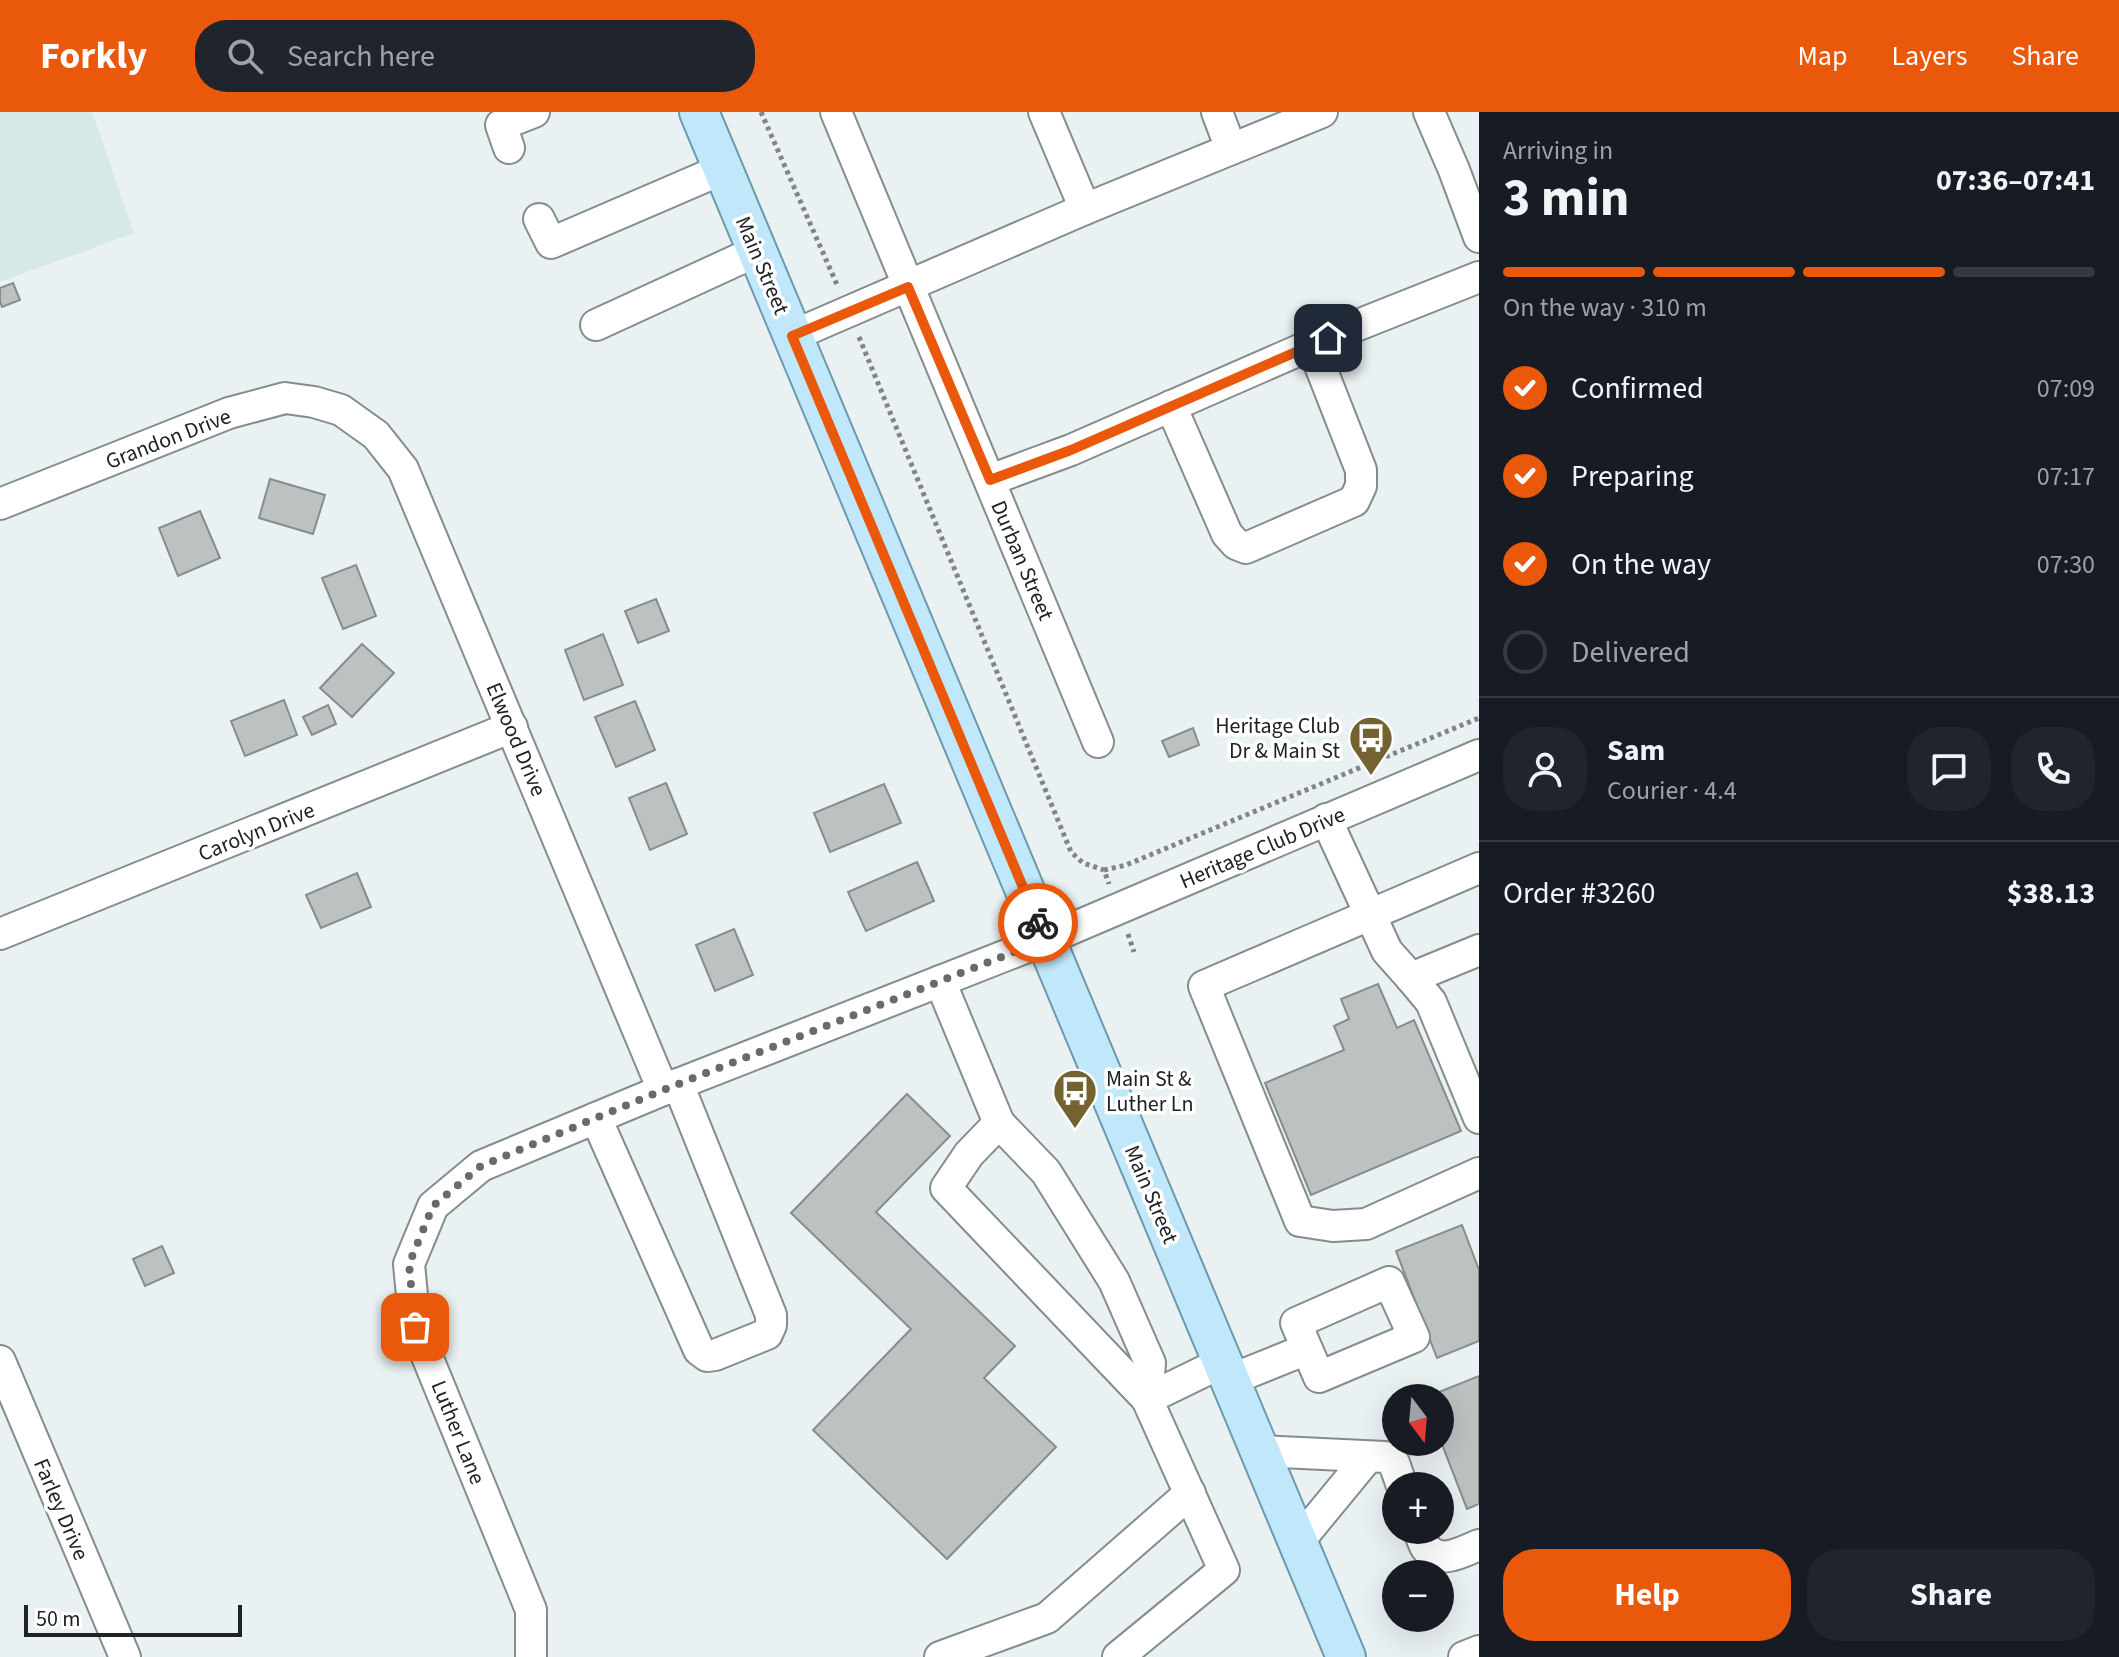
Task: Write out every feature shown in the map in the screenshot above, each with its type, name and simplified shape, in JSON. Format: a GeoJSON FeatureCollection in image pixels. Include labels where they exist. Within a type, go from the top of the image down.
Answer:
{"type":"FeatureCollection","features":[{"type":"Feature","properties":{"kind":"main road","name":"Main Street"},"geometry":{"type":"LineString","coordinates":[[699,112],[1346,1657]]}},
{"type":"Feature","properties":{"kind":"street"},"geometry":{"type":"LineString","coordinates":[[509,148],[501,125],[534,112]]}},
{"type":"Feature","properties":{"kind":"street","name":"Durban Street"},"geometry":{"type":"LineString","coordinates":[[836,112],[1098,742]]}},
{"type":"Feature","properties":{"kind":"street"},"geometry":{"type":"LineString","coordinates":[[1044,112],[1085,209]]}},
{"type":"Feature","properties":{"kind":"street"},"geometry":{"type":"LineString","coordinates":[[1217,112],[1231,149]]}},
{"type":"Feature","properties":{"kind":"street"},"geometry":{"type":"LineString","coordinates":[[792,336],[1085,209],[1322,112]]}},
{"type":"Feature","properties":{"kind":"street"},"geometry":{"type":"LineString","coordinates":[[1429,112],[1467,165],[1479,237]]}},
{"type":"Feature","properties":{"kind":"street"},"geometry":{"type":"LineString","coordinates":[[539,219],[551,243],[723,169]]}},
{"type":"Feature","properties":{"kind":"street"},"geometry":{"type":"LineString","coordinates":[[596,325],[757,251]]}},
{"type":"Feature","properties":{"kind":"street"},"geometry":{"type":"LineString","coordinates":[[990,480],[1071,450],[1312,345],[1479,277]]}},
{"type":"Feature","properties":{"kind":"street"},"geometry":{"type":"LineString","coordinates":[[1171,406],[1227,534],[1236,544],[1246,548],[1354,501],[1361,486],[1361,470],[1312,345]]}},
{"type":"Feature","properties":{"kind":"street","name":"Grandon Drive"},"geometry":{"type":"LineString","coordinates":[[0,504],[229,413],[285,398],[341,410]]}},
{"type":"Feature","properties":{"kind":"street","name":"Elwood Drive"},"geometry":{"type":"LineString","coordinates":[[341,410],[376,435],[403,469],[512,727],[771,1315],[767,1334],[715,1355],[707,1356],[699,1350],[596,1118]]}},
{"type":"Feature","properties":{"kind":"street","name":"Carolyn Drive"},"geometry":{"type":"LineString","coordinates":[[0,934],[512,727]]}},
{"type":"Feature","properties":{"kind":"street","name":"Heritage Club Drive"},"geometry":{"type":"LineString","coordinates":[[1045,940],[1479,755]]}},
{"type":"Feature","properties":{"kind":"street"},"geometry":{"type":"LineString","coordinates":[[1326,819],[1387,951],[1431,1002],[1479,1118]]}},
{"type":"Feature","properties":{"kind":"street"},"geometry":{"type":"LineString","coordinates":[[1479,868],[1204,986],[1300,1221],[1333,1226],[1366,1224],[1479,1173]]}},
{"type":"Feature","properties":{"kind":"street","name":"Luther Lane"},"geometry":{"type":"LineString","coordinates":[[531,1657],[531,1610],[415,1327],[409,1264],[433,1206],[481,1166],[670,1087],[1045,940]]}},
{"type":"Feature","properties":{"kind":"street"},"geometry":{"type":"LineString","coordinates":[[1411,978],[1479,950]]}},
{"type":"Feature","properties":{"kind":"street"},"geometry":{"type":"LineString","coordinates":[[940,981],[999,1123],[1046,1172],[1114,1281],[1150,1363],[1147,1399]]}},
{"type":"Feature","properties":{"kind":"street"},"geometry":{"type":"LineString","coordinates":[[999,1123],[969,1154],[946,1188],[1147,1399],[1224,1570],[1118,1657]]}},
{"type":"Feature","properties":{"kind":"street"},"geometry":{"type":"LineString","coordinates":[[1147,1399],[1226,1371],[1307,1349]]}},
{"type":"Feature","properties":{"kind":"street","name":"Farley Drive"},"geometry":{"type":"LineString","coordinates":[[0,1361],[125,1657]]}},
{"type":"Feature","properties":{"kind":"street"},"geometry":{"type":"LineString","coordinates":[[1260,1451],[1385,1457],[1394,1463],[1397,1472]]}},
{"type":"Feature","properties":{"kind":"street"},"geometry":{"type":"LineString","coordinates":[[1298,1542],[1368,1457]]}},
{"type":"Feature","properties":{"kind":"street"},"geometry":{"type":"LineString","coordinates":[[940,1657],[1047,1618],[1190,1493]]}},
{"type":"Feature","properties":{"kind":"street"},"geometry":{"type":"LineString","coordinates":[[1424,1544],[1426,1549],[1438,1556],[1452,1556],[1479,1545]]}},
{"type":"Feature","properties":{"kind":"street"},"geometry":{"type":"LineString","coordinates":[[1464,1657],[1479,1651]]}},
{"type":"Feature","properties":{"kind":"path"},"geometry":{"type":"LineString","coordinates":[[761,112],[849,312],[1071,852],[1083,863],[1104,870],[1126,865],[1479,718]]}},
{"type":"Feature","properties":{"kind":"path"},"geometry":{"type":"LineString","coordinates":[[1104,870],[1134,952]]}},
{"type":"Feature","properties":{"kind":"shaded area"},"geometry":{"type":"Polygon","coordinates":[[[0,112],[92,112],[134,233],[0,282],[0,112]]]}},
{"type":"Feature","properties":{"kind":"building"},"geometry":{"type":"Polygon","coordinates":[[[13,283],[20,300],[2,307],[0,288],[13,283]]]}},
{"type":"Feature","properties":{"kind":"building"},"geometry":{"type":"Polygon","coordinates":[[[270,479],[325,495],[313,534],[259,518],[270,479]]]}},
{"type":"Feature","properties":{"kind":"building"},"geometry":{"type":"Polygon","coordinates":[[[200,511],[220,558],[178,576],[159,528],[200,511]]]}},
{"type":"Feature","properties":{"kind":"building"},"geometry":{"type":"Polygon","coordinates":[[[356,565],[376,616],[343,629],[322,578],[356,565]]]}},
{"type":"Feature","properties":{"kind":"building"},"geometry":{"type":"Polygon","coordinates":[[[656,599],[669,631],[638,643],[625,611],[656,599]]]}},
{"type":"Feature","properties":{"kind":"building"},"geometry":{"type":"Polygon","coordinates":[[[603,634],[623,685],[584,700],[565,650],[603,634]]]}},
{"type":"Feature","properties":{"kind":"building"},"geometry":{"type":"Polygon","coordinates":[[[362,644],[394,673],[352,717],[320,688],[362,644]]]}},
{"type":"Feature","properties":{"kind":"building"},"geometry":{"type":"Polygon","coordinates":[[[284,700],[297,735],[245,756],[231,721],[284,700]]]}},
{"type":"Feature","properties":{"kind":"building"},"geometry":{"type":"Polygon","coordinates":[[[635,701],[655,750],[616,767],[595,717],[635,701]]]}},
{"type":"Feature","properties":{"kind":"building"},"geometry":{"type":"Polygon","coordinates":[[[328,705],[336,724],[312,735],[303,717],[328,705]]]}},
{"type":"Feature","properties":{"kind":"building"},"geometry":{"type":"Polygon","coordinates":[[[1193,728],[1199,745],[1169,757],[1162,741],[1193,728]]]}},
{"type":"Feature","properties":{"kind":"building"},"geometry":{"type":"Polygon","coordinates":[[[666,783],[687,834],[650,850],[629,798],[666,783]]]}},
{"type":"Feature","properties":{"kind":"building"},"geometry":{"type":"Polygon","coordinates":[[[884,784],[901,823],[830,852],[814,813],[884,784]]]}},
{"type":"Feature","properties":{"kind":"building"},"geometry":{"type":"Polygon","coordinates":[[[917,862],[934,901],[866,931],[848,892],[917,862]]]}},
{"type":"Feature","properties":{"kind":"building"},"geometry":{"type":"Polygon","coordinates":[[[357,873],[371,907],[321,928],[306,895],[357,873]]]}},
{"type":"Feature","properties":{"kind":"building"},"geometry":{"type":"Polygon","coordinates":[[[734,929],[753,975],[715,991],[696,945],[734,929]]]}},
{"type":"Feature","properties":{"kind":"building"},"geometry":{"type":"Polygon","coordinates":[[[1378,984],[1397,1028],[1414,1020],[1461,1131],[1311,1195],[1265,1083],[1344,1050],[1334,1026],[1349,1019],[1341,999],[1378,984]]]}},
{"type":"Feature","properties":{"kind":"building"},"geometry":{"type":"Polygon","coordinates":[[[907,1094],[950,1136],[876,1212],[1015,1346],[984,1378],[1056,1447],[947,1559],[813,1430],[911,1329],[791,1213],[907,1094]]]}},
{"type":"Feature","properties":{"kind":"building"},"geometry":{"type":"Polygon","coordinates":[[[1462,1225],[1479,1270],[1479,1341],[1437,1358],[1396,1251],[1462,1225]]]}},
{"type":"Feature","properties":{"kind":"building"},"geometry":{"type":"Polygon","coordinates":[[[162,1246],[174,1273],[145,1286],[133,1259],[162,1246]]]}},
{"type":"Feature","properties":{"kind":"building"},"geometry":{"type":"Polygon","coordinates":[[[1479,1376],[1479,1504],[1467,1509],[1447,1456],[1454,1456],[1454,1386],[1479,1376]]]}},
{"type":"Feature","properties":{"kind":"way so far"},"geometry":{"type":"LineString","coordinates":[[415,1327],[409,1264],[433,1206],[481,1166],[663,1090],[1045,940],[1038,923]]}},
{"type":"Feature","properties":{"kind":"place","name":"Heritage Club Dr & Main St"},"geometry":{"type":"Point","coordinates":[1371,777]}},
{"type":"Feature","properties":{"kind":"place","name":"Main St & Luther Ln"},"geometry":{"type":"Point","coordinates":[1075,1130]}},
{"type":"Feature","properties":{"kind":"route"},"geometry":{"type":"LineString","coordinates":[[1038,923],[792,336],[908,287],[990,480],[1071,450],[1328,338]]}}]}
